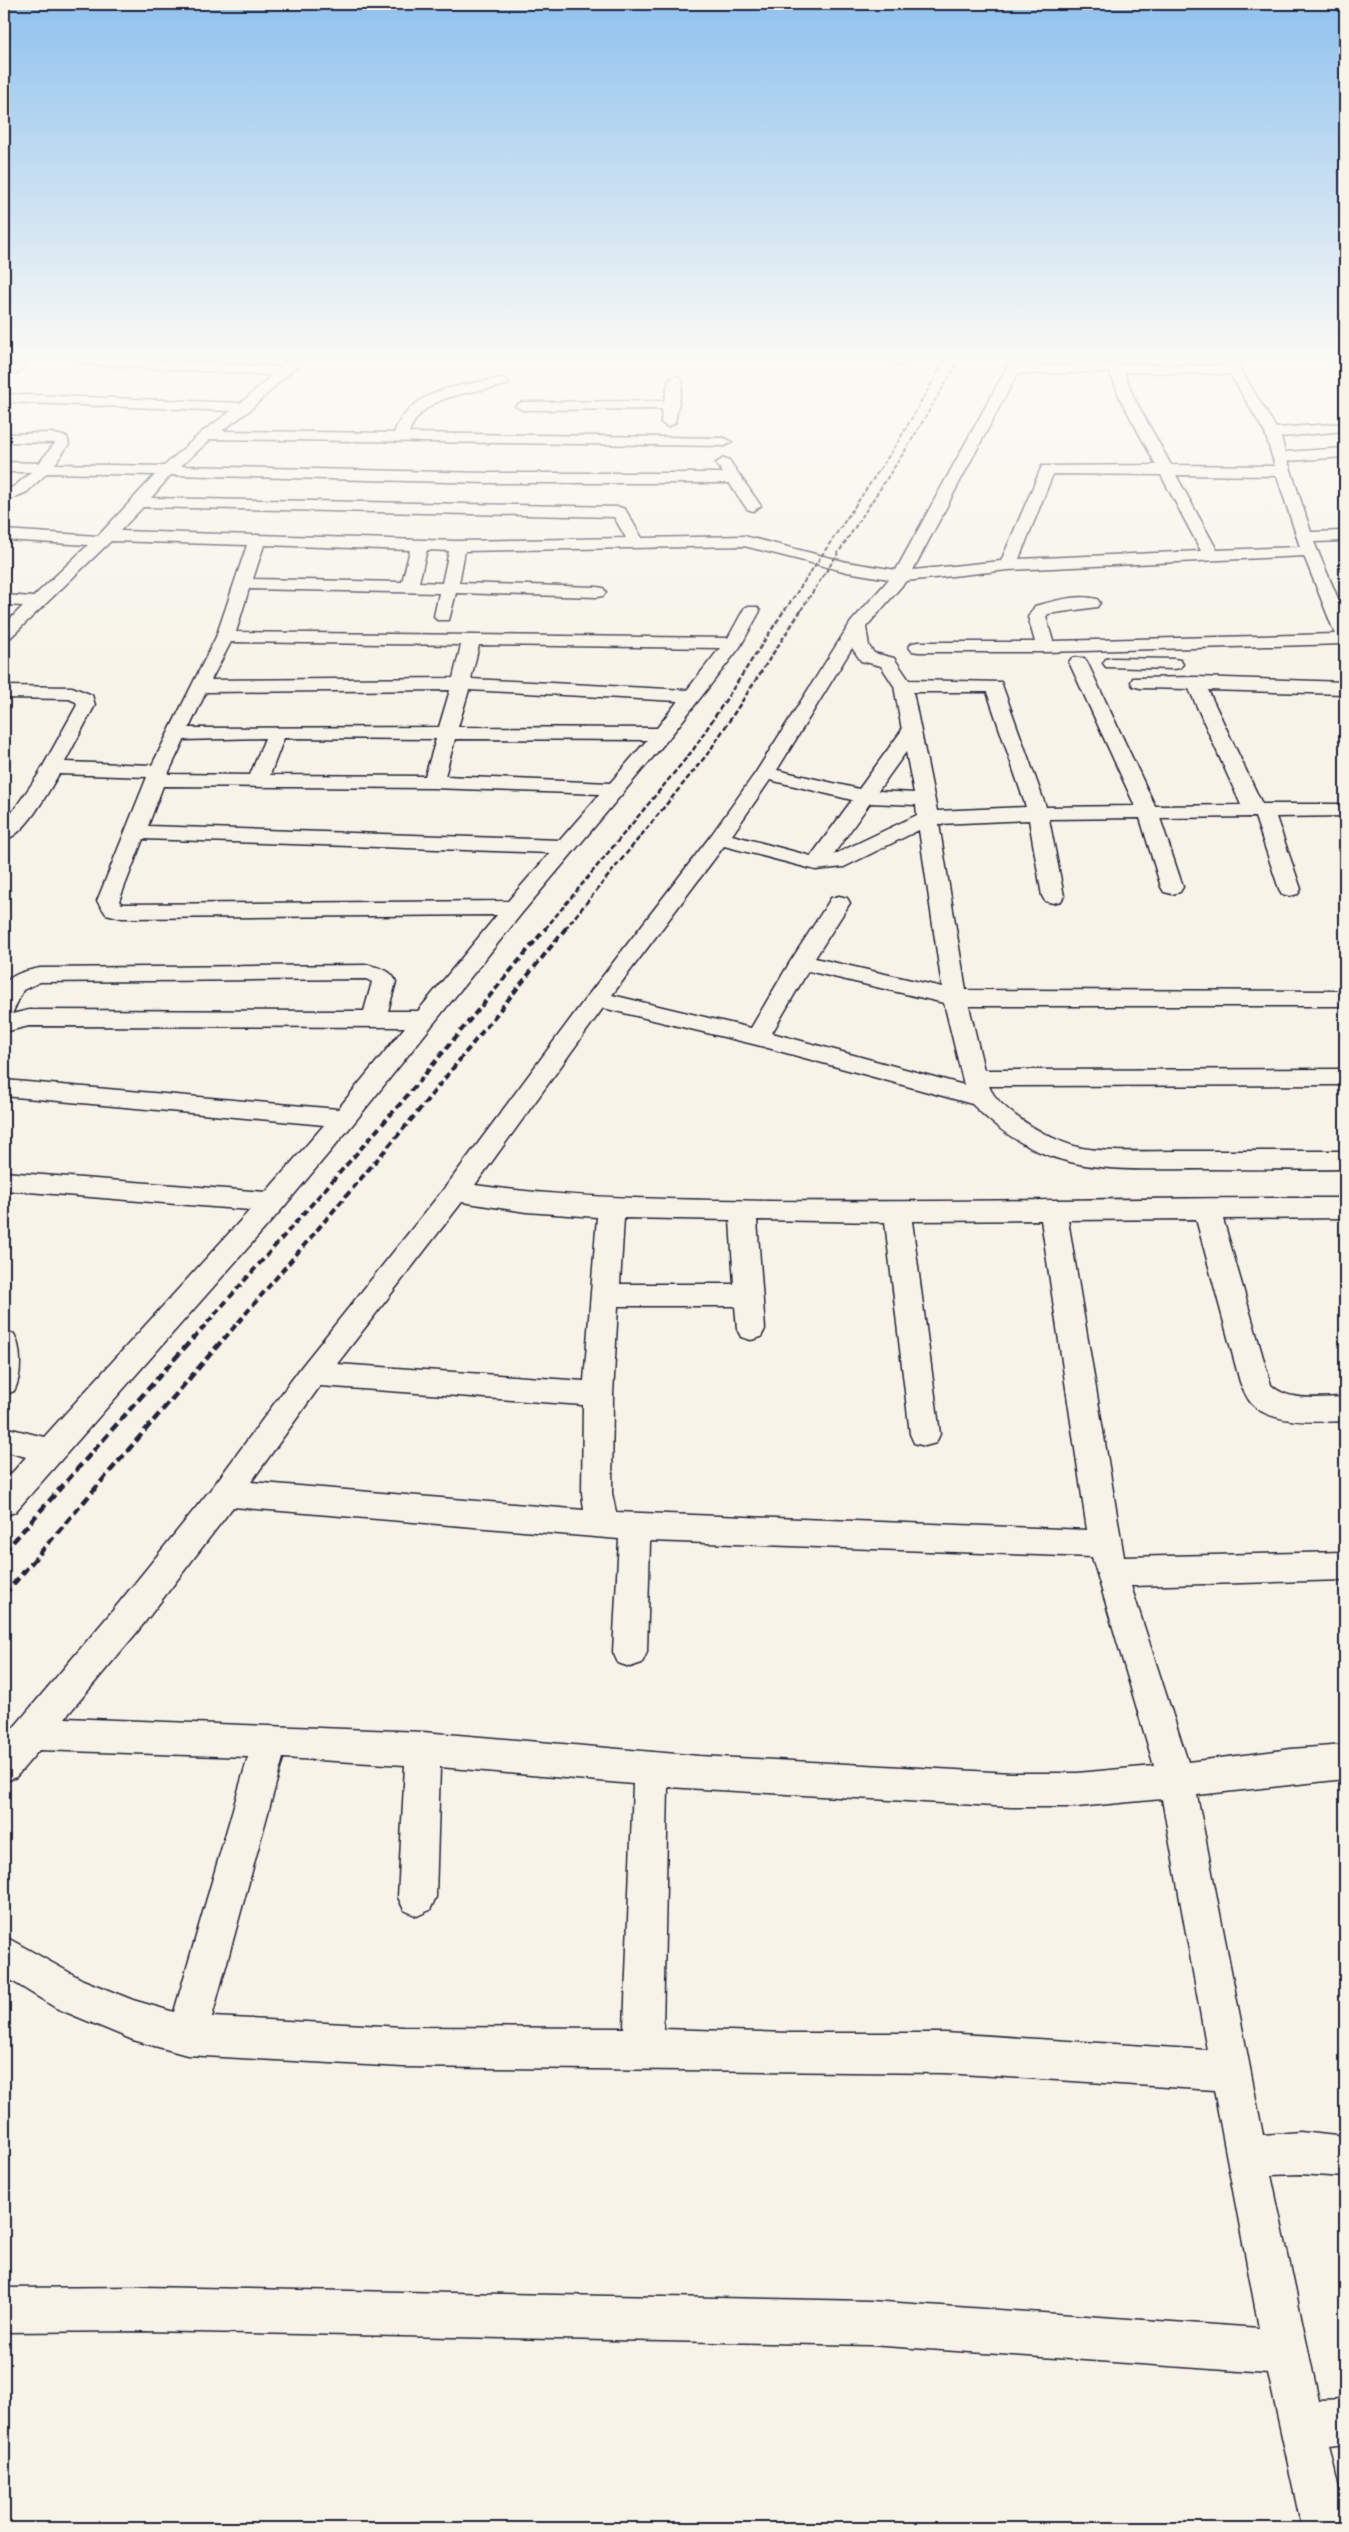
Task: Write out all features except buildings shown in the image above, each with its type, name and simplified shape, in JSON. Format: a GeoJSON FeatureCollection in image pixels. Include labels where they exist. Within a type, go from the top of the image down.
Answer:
{"type":"FeatureCollection","features":[{"type":"Feature","properties":{"kind":"street"},"geometry":{"type":"LineString","coordinates":[[4,496],[19,490],[32,478]]}},
{"type":"Feature","properties":{"kind":"street"},"geometry":{"type":"LineString","coordinates":[[4,634],[105,538],[160,478]]}},
{"type":"Feature","properties":{"kind":"street"},"geometry":{"type":"LineString","coordinates":[[337,543],[349,505],[362,478]]}},
{"type":"Feature","properties":{"kind":"street"},"geometry":{"type":"LineString","coordinates":[[733,478],[752,506]]}},
{"type":"Feature","properties":{"kind":"street"},"geometry":{"type":"LineString","coordinates":[[4,1765],[126,1620],[226,1493],[312,1374],[456,1192],[597,999],[719,838],[765,773],[857,626],[901,576],[954,478]]}},
{"type":"Feature","properties":{"kind":"street"},"geometry":{"type":"LineString","coordinates":[[1008,565],[1043,478]]}},
{"type":"Feature","properties":{"kind":"street"},"geometry":{"type":"LineString","coordinates":[[1170,478],[1211,554]]}},
{"type":"Feature","properties":{"kind":"street"},"geometry":{"type":"LineString","coordinates":[[918,647],[1046,647],[1345,638],[1307,544],[1287,478]]}},
{"type":"Feature","properties":{"kind":"street"},"geometry":{"type":"LineString","coordinates":[[136,502],[619,512],[637,543]]}},
{"type":"Feature","properties":{"kind":"street"},"geometry":{"type":"LineString","coordinates":[[4,535],[105,538],[178,537],[458,546],[744,541],[831,563],[901,576],[1008,565],[1211,554],[1307,544],[1345,536]]}},
{"type":"Feature","properties":{"kind":"street"},"geometry":{"type":"LineString","coordinates":[[257,541],[225,637],[199,686],[157,775],[108,901],[114,909],[122,911],[514,908]]}},
{"type":"Feature","properties":{"kind":"street"},"geometry":{"type":"LineString","coordinates":[[409,587],[420,544]]}},
{"type":"Feature","properties":{"kind":"street"},"geometry":{"type":"LineString","coordinates":[[443,616],[458,546]]}},
{"type":"Feature","properties":{"kind":"street"},"geometry":{"type":"LineString","coordinates":[[242,584],[596,592]]}},
{"type":"Feature","properties":{"kind":"street"},"geometry":{"type":"LineString","coordinates":[[4,600],[37,602]]}},
{"type":"Feature","properties":{"kind":"street"},"geometry":{"type":"LineString","coordinates":[[1046,647],[1037,617],[1041,610],[1060,604],[1091,603]]}},
{"type":"Feature","properties":{"kind":"street"},"geometry":{"type":"LineString","coordinates":[[4,1502],[273,1202],[344,1118],[514,908],[662,734],[690,696],[734,643],[751,611]]}},
{"type":"Feature","properties":{"kind":"street"},"geometry":{"type":"LineString","coordinates":[[857,626],[860,646],[867,657],[888,662],[1174,664]]}},
{"type":"Feature","properties":{"kind":"street"},"geometry":{"type":"LineString","coordinates":[[225,637],[620,640],[734,643]]}},
{"type":"Feature","properties":{"kind":"street"},"geometry":{"type":"LineString","coordinates":[[432,782],[461,684],[471,640]]}},
{"type":"Feature","properties":{"kind":"street"},"geometry":{"type":"LineString","coordinates":[[888,662],[903,686],[926,809],[955,998],[977,1088],[995,1112],[1031,1138],[1058,1150],[1082,1156],[1122,1160],[1345,1160]]}},
{"type":"Feature","properties":{"kind":"street"},"geometry":{"type":"LineString","coordinates":[[1078,662],[1148,812],[1172,887]]}},
{"type":"Feature","properties":{"kind":"street"},"geometry":{"type":"LineString","coordinates":[[1126,663],[1133,682],[1345,688]]}},
{"type":"Feature","properties":{"kind":"street"},"geometry":{"type":"LineString","coordinates":[[1196,683],[1259,810],[1290,889]]}},
{"type":"Feature","properties":{"kind":"street"},"geometry":{"type":"LineString","coordinates":[[199,686],[461,684],[690,696]]}},
{"type":"Feature","properties":{"kind":"street"},"geometry":{"type":"LineString","coordinates":[[903,686],[994,686],[1038,813],[1053,896]]}},
{"type":"Feature","properties":{"kind":"street"},"geometry":{"type":"LineString","coordinates":[[4,692],[72,693],[85,699],[86,705],[72,735],[52,768],[14,826],[4,834]]}},
{"type":"Feature","properties":{"kind":"street"},"geometry":{"type":"LineString","coordinates":[[816,864],[911,731]]}},
{"type":"Feature","properties":{"kind":"street"},"geometry":{"type":"LineString","coordinates":[[178,734],[277,732],[662,734]]}},
{"type":"Feature","properties":{"kind":"street"},"geometry":{"type":"LineString","coordinates":[[258,781],[277,732]]}},
{"type":"Feature","properties":{"kind":"street"},"geometry":{"type":"LineString","coordinates":[[52,768],[258,781],[432,782],[616,789]]}},
{"type":"Feature","properties":{"kind":"street"},"geometry":{"type":"LineString","coordinates":[[765,773],[865,797],[926,809],[1038,813],[1345,810]]}},
{"type":"Feature","properties":{"kind":"street"},"geometry":{"type":"LineString","coordinates":[[719,838],[816,864],[836,862],[926,809]]}},
{"type":"Feature","properties":{"kind":"street"},"geometry":{"type":"LineString","coordinates":[[135,832],[567,847]]}},
{"type":"Feature","properties":{"kind":"street"},"geometry":{"type":"LineString","coordinates":[[758,1037],[801,962],[839,903]]}},
{"type":"Feature","properties":{"kind":"street"},"geometry":{"type":"LineString","coordinates":[[801,962],[955,998],[1345,998]]}},
{"type":"Feature","properties":{"kind":"street"},"geometry":{"type":"LineString","coordinates":[[4,1009],[11,988],[18,981],[40,975],[369,972],[378,974],[384,982],[374,1018]]}},
{"type":"Feature","properties":{"kind":"street"},"geometry":{"type":"LineString","coordinates":[[597,999],[977,1088],[1345,1077]]}},
{"type":"Feature","properties":{"kind":"street"},"geometry":{"type":"LineString","coordinates":[[4,1024],[29,1018],[425,1019]]}},
{"type":"Feature","properties":{"kind":"street"},"geometry":{"type":"LineString","coordinates":[[4,1088],[344,1118]]}},
{"type":"Feature","properties":{"kind":"street"},"geometry":{"type":"LineString","coordinates":[[4,1181],[273,1202]]}},
{"type":"Feature","properties":{"kind":"street"},"geometry":{"type":"LineString","coordinates":[[456,1192],[526,1202],[611,1208],[897,1212],[1345,1208]]}},
{"type":"Feature","properties":{"kind":"street"},"geometry":{"type":"LineString","coordinates":[[602,1525],[597,1493],[598,1394],[611,1208]]}},
{"type":"Feature","properties":{"kind":"street"},"geometry":{"type":"LineString","coordinates":[[743,1210],[751,1329]]}},
{"type":"Feature","properties":{"kind":"street"},"geometry":{"type":"LineString","coordinates":[[1207,1210],[1255,1382],[1263,1396],[1274,1404],[1286,1408],[1345,1409]]}},
{"type":"Feature","properties":{"kind":"street"},"geometry":{"type":"LineString","coordinates":[[1053,1211],[1108,1558],[1176,1780],[1229,2071],[1301,2425],[1326,2528]]}},
{"type":"Feature","properties":{"kind":"street"},"geometry":{"type":"LineString","coordinates":[[897,1212],[925,1434]]}},
{"type":"Feature","properties":{"kind":"street"},"geometry":{"type":"LineString","coordinates":[[605,1295],[750,1295]]}},
{"type":"Feature","properties":{"kind":"street"},"geometry":{"type":"LineString","coordinates":[[4,1342],[4,1383]]}},
{"type":"Feature","properties":{"kind":"street"},"geometry":{"type":"LineString","coordinates":[[312,1374],[598,1394]]}},
{"type":"Feature","properties":{"kind":"street"},"geometry":{"type":"LineString","coordinates":[[4,1439],[50,1451]]}},
{"type":"Feature","properties":{"kind":"street"},"geometry":{"type":"LineString","coordinates":[[226,1493],[602,1525],[990,1542],[1108,1558],[1345,1566]]}},
{"type":"Feature","properties":{"kind":"street"},"geometry":{"type":"LineString","coordinates":[[630,1652],[635,1526]]}},
{"type":"Feature","properties":{"kind":"street"},"geometry":{"type":"LineString","coordinates":[[29,1733],[270,1741],[422,1750],[651,1770],[1011,1790],[1077,1790],[1291,1766],[1345,1762]]}},
{"type":"Feature","properties":{"kind":"street"},"geometry":{"type":"LineString","coordinates":[[187,2035],[270,1741]]}},
{"type":"Feature","properties":{"kind":"street"},"geometry":{"type":"LineString","coordinates":[[416,1897],[422,1750]]}},
{"type":"Feature","properties":{"kind":"street"},"geometry":{"type":"LineString","coordinates":[[643,2048],[651,1770]]}},
{"type":"Feature","properties":{"kind":"street"},"geometry":{"type":"LineString","coordinates":[[4,1955],[70,1994],[133,2020],[187,2035],[403,2047],[643,2048],[790,2053],[945,2053],[1229,2071]]}},
{"type":"Feature","properties":{"kind":"street"},"geometry":{"type":"LineString","coordinates":[[1247,2156],[1300,2153],[1345,2157]]}},
{"type":"Feature","properties":{"kind":"street"},"geometry":{"type":"LineString","coordinates":[[4,2310],[178,2310],[870,2323],[1286,2352]]}},
{"type":"Feature","properties":{"kind":"street"},"geometry":{"type":"LineString","coordinates":[[1301,2425],[1345,2422]]}},
{"type":"Feature","properties":{"kind":"railway"},"geometry":{"type":"LineString","coordinates":[[785,610],[874,478]]}},
{"type":"Feature","properties":{"kind":"railway"},"geometry":{"type":"LineString","coordinates":[[801,610],[887,478]]}},
{"type":"Feature","properties":{"kind":"railway"},"geometry":{"type":"LineString","coordinates":[[545,929],[693,750],[785,609]]}},
{"type":"Feature","properties":{"kind":"railway"},"geometry":{"type":"LineString","coordinates":[[565,929],[709,752],[802,609]]}},
{"type":"Feature","properties":{"kind":"railway"},"geometry":{"type":"LineString","coordinates":[[193,1339],[401,1103],[546,928]]}},
{"type":"Feature","properties":{"kind":"railway"},"geometry":{"type":"LineString","coordinates":[[224,1339],[416,1114],[566,928]]}},
{"type":"Feature","properties":{"kind":"railway"},"geometry":{"type":"LineString","coordinates":[[4,1552],[194,1337]]}},
{"type":"Feature","properties":{"kind":"railway"},"geometry":{"type":"LineString","coordinates":[[4,1595],[225,1337]]}}]}
